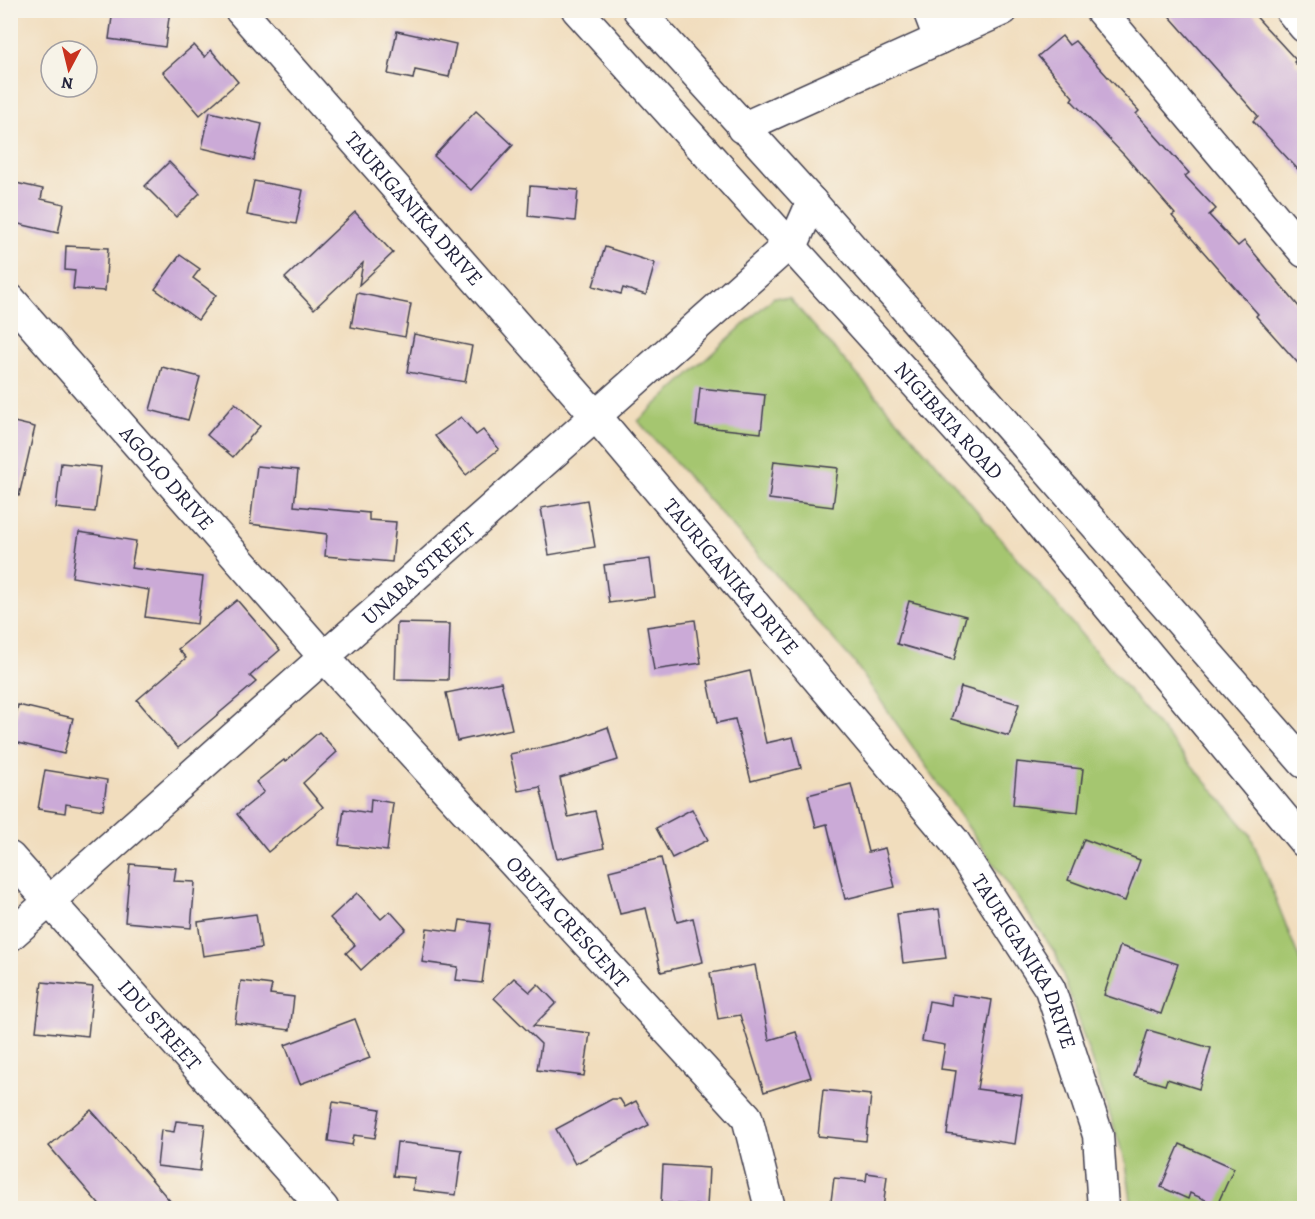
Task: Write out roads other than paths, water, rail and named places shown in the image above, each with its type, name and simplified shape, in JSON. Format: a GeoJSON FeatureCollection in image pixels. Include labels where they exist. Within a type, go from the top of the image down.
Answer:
{"type":"FeatureCollection","features":[{"type":"Feature","properties":{"kind":"street","name":"TAURIGANIKA DRIVE"},"geometry":{"type":"LineString","coordinates":[[240,10],[595,414],[954,841],[1050,989],[1098,1135],[1103,1209]]}},
{"type":"Feature","properties":{"kind":"street","name":"NIGIBATA ROAD"},"geometry":{"type":"LineString","coordinates":[[577,10],[787,245],[1016,495],[1305,842]]}},
{"type":"Feature","properties":{"kind":"street","name":"NIGIBATA ROAD"},"geometry":{"type":"LineString","coordinates":[[638,10],[742,128],[812,202],[1305,763]]}},
{"type":"Feature","properties":{"kind":"street"},"geometry":{"type":"LineString","coordinates":[[928,10],[939,39]]}},
{"type":"Feature","properties":{"kind":"street"},"geometry":{"type":"LineString","coordinates":[[742,128],[1003,10]]}},
{"type":"Feature","properties":{"kind":"street"},"geometry":{"type":"LineString","coordinates":[[1100,10],[1305,252]]}},
{"type":"Feature","properties":{"kind":"street"},"geometry":{"type":"LineString","coordinates":[[1290,10],[1305,27]]}},
{"type":"Feature","properties":{"kind":"street","name":"UNABA STREET"},"geometry":{"type":"LineString","coordinates":[[10,936],[595,414],[796,238],[812,202]]}},
{"type":"Feature","properties":{"kind":"street","name":"AGOLO DRIVE"},"geometry":{"type":"LineString","coordinates":[[10,300],[324,657]]}},
{"type":"Feature","properties":{"kind":"street","name":"OBUTA CRESCENT"},"geometry":{"type":"LineString","coordinates":[[324,657],[747,1117],[770,1209]]}},
{"type":"Feature","properties":{"kind":"street","name":"IDU STREET"},"geometry":{"type":"LineString","coordinates":[[10,857],[307,1203]]}}]}
